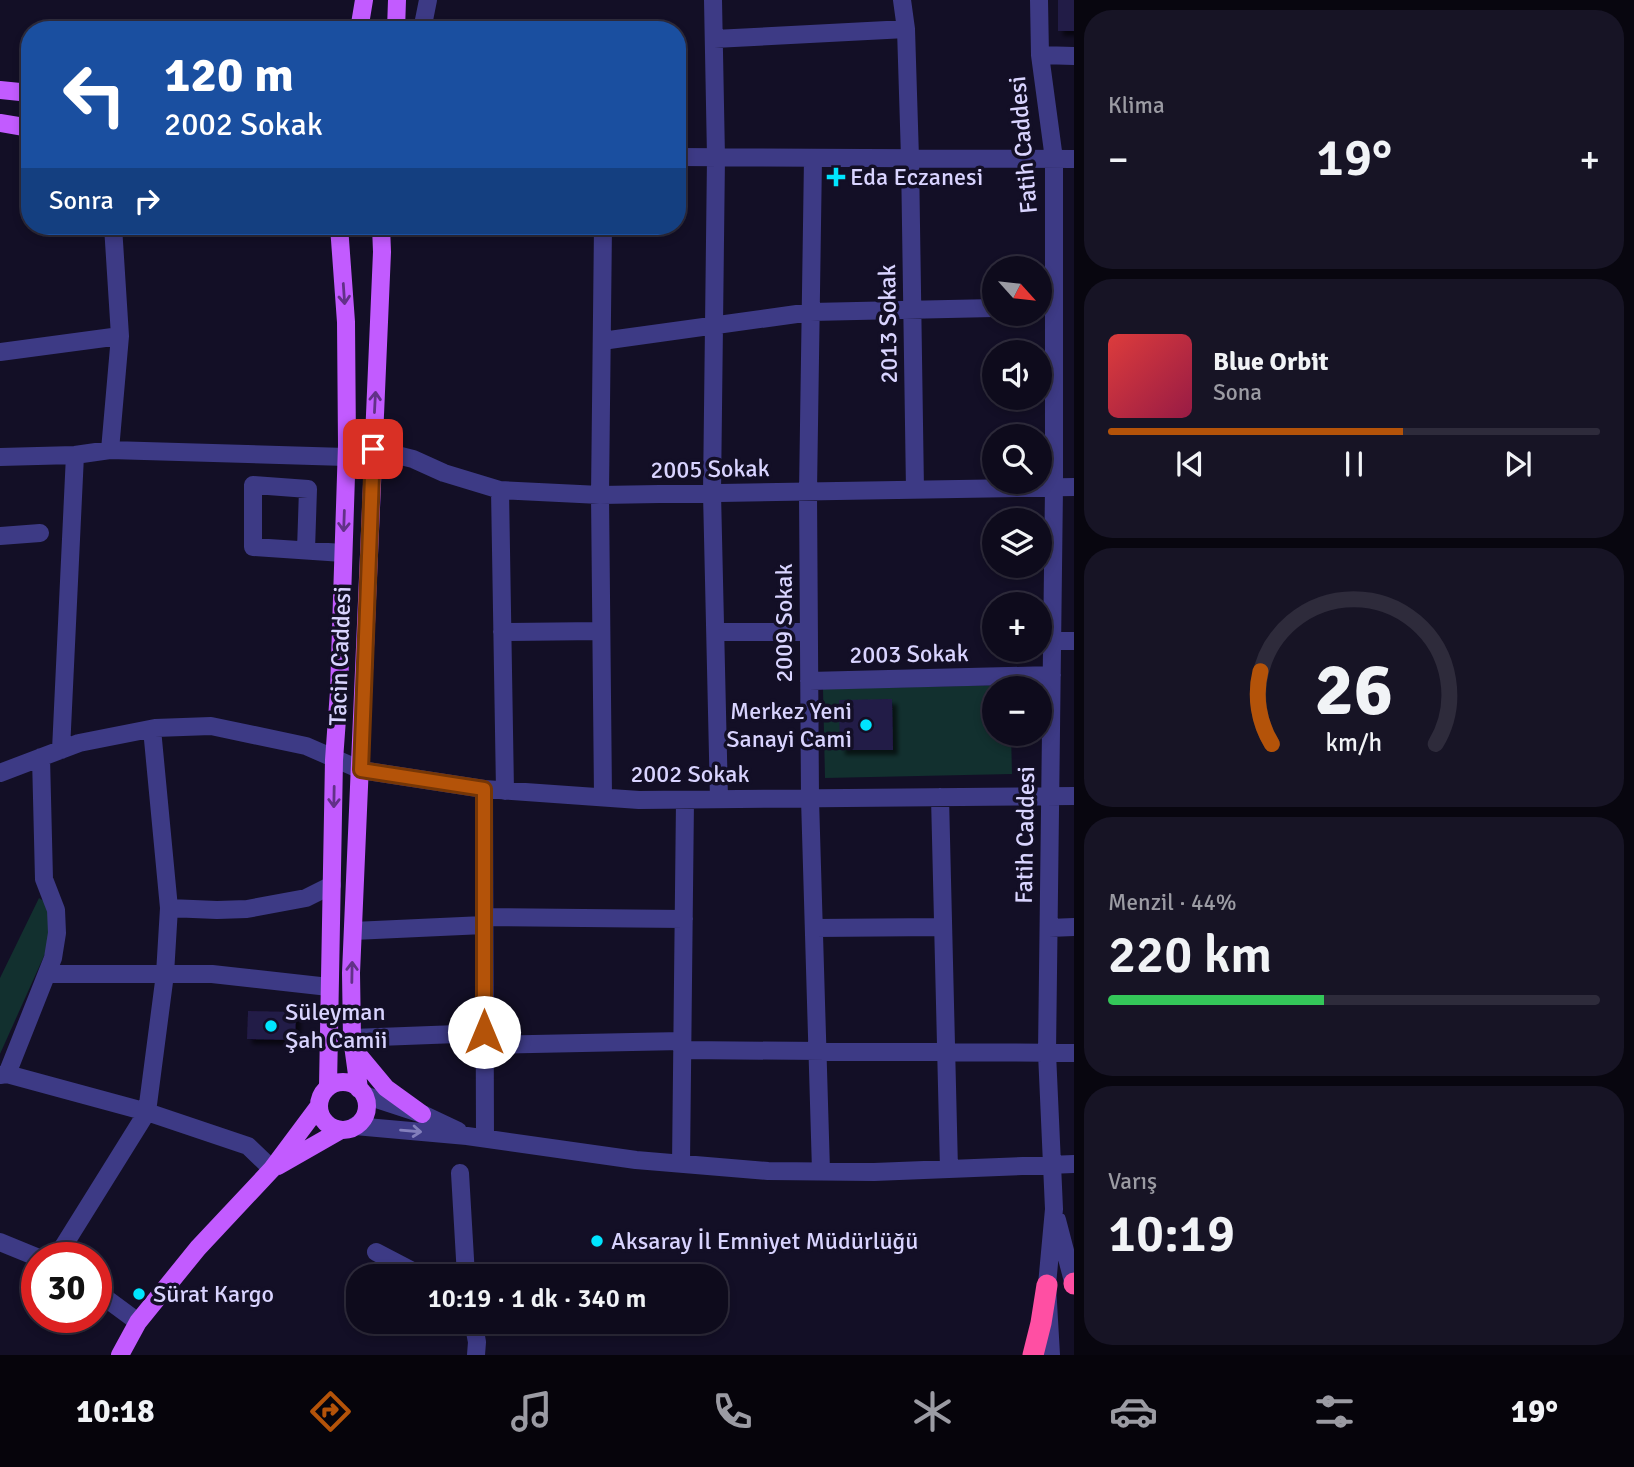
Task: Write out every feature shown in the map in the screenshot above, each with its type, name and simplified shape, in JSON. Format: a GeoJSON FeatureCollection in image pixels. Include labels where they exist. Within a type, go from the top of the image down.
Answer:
{"type":"FeatureCollection","features":[{"type":"Feature","properties":{"kind":"highway"},"geometry":{"type":"LineString","coordinates":[[1033,1355],[1046,1285]]}},
{"type":"Feature","properties":{"kind":"main road"},"geometry":{"type":"LineString","coordinates":[[360,21],[364,0]]}},
{"type":"Feature","properties":{"kind":"main road"},"geometry":{"type":"LineString","coordinates":[[396,21],[397,0]]}},
{"type":"Feature","properties":{"kind":"main road"},"geometry":{"type":"LineString","coordinates":[[0,90],[21,92]]}},
{"type":"Feature","properties":{"kind":"main road"},"geometry":{"type":"LineString","coordinates":[[0,123],[21,126]]}},
{"type":"Feature","properties":{"kind":"main road","name":"Tacin Caddesi"},"geometry":{"type":"LineString","coordinates":[[328,1087],[334,760],[339,691],[346,457],[346,322],[340,235]]}},
{"type":"Feature","properties":{"kind":"main road","name":"Tacin Caddesi"},"geometry":{"type":"LineString","coordinates":[[362,1092],[353,1043],[353,931],[381,235]]}},
{"type":"Feature","properties":{"kind":"main road"},"geometry":{"type":"LineString","coordinates":[[353,1043],[386,1088],[422,1114]]}},
{"type":"Feature","properties":{"kind":"main road"},"geometry":{"type":"LineString","coordinates":[[272,1169],[360,1122],[366,1109],[362,1092],[347,1082],[340,1082],[328,1087],[319,1106],[328,1125],[348,1128]]}},
{"type":"Feature","properties":{"kind":"main road"},"geometry":{"type":"LineString","coordinates":[[121,1355],[138,1322],[198,1248],[272,1169],[319,1106]]}},
{"type":"Feature","properties":{"kind":"street"},"geometry":{"type":"LineString","coordinates":[[424,21],[428,0]]}},
{"type":"Feature","properties":{"kind":"street"},"geometry":{"type":"LineString","coordinates":[[713,0],[716,157],[712,493],[719,799]]}},
{"type":"Feature","properties":{"kind":"street","name":"2013 Sokak"},"geometry":{"type":"LineString","coordinates":[[902,0],[906,29],[910,158],[915,490]]}},
{"type":"Feature","properties":{"kind":"street","name":"Fatih Caddesi"},"geometry":{"type":"LineString","coordinates":[[1039,0],[1040,55],[1054,159],[1049,256]]}},
{"type":"Feature","properties":{"kind":"street"},"geometry":{"type":"LineString","coordinates":[[713,38],[906,29]]}},
{"type":"Feature","properties":{"kind":"street"},"geometry":{"type":"LineString","coordinates":[[1040,55],[1074,55]]}},
{"type":"Feature","properties":{"kind":"street"},"geometry":{"type":"LineString","coordinates":[[686,157],[1074,159]]}},
{"type":"Feature","properties":{"kind":"street","name":"2009 Sokak"},"geometry":{"type":"LineString","coordinates":[[813,158],[808,492],[809,681],[821,1171]]}},
{"type":"Feature","properties":{"kind":"street"},"geometry":{"type":"LineString","coordinates":[[110,450],[120,336],[114,235]]}},
{"type":"Feature","properties":{"kind":"street"},"geometry":{"type":"LineString","coordinates":[[603,235],[600,495],[603,797]]}},
{"type":"Feature","properties":{"kind":"street"},"geometry":{"type":"LineString","coordinates":[[601,341],[811,312],[982,308]]}},
{"type":"Feature","properties":{"kind":"street","name":"Fatih Caddesi"},"geometry":{"type":"LineString","coordinates":[[1048,326],[1054,488],[1052,641]]}},
{"type":"Feature","properties":{"kind":"street"},"geometry":{"type":"LineString","coordinates":[[0,352],[120,336]]}},
{"type":"Feature","properties":{"kind":"street","name":"2005 Sokak"},"geometry":{"type":"LineString","coordinates":[[373,449],[500,490],[600,495],[1074,487]]}},
{"type":"Feature","properties":{"kind":"street"},"geometry":{"type":"LineString","coordinates":[[0,457],[75,455],[110,450],[346,457]]}},
{"type":"Feature","properties":{"kind":"street"},"geometry":{"type":"LineString","coordinates":[[61,750],[75,455]]}},
{"type":"Feature","properties":{"kind":"street"},"geometry":{"type":"LineString","coordinates":[[306,550],[308,489],[253,485],[253,547],[343,553]]}},
{"type":"Feature","properties":{"kind":"street"},"geometry":{"type":"LineString","coordinates":[[500,490],[505,791]]}},
{"type":"Feature","properties":{"kind":"street"},"geometry":{"type":"LineString","coordinates":[[0,536],[40,533]]}},
{"type":"Feature","properties":{"kind":"street"},"geometry":{"type":"LineString","coordinates":[[502,632],[601,631]]}},
{"type":"Feature","properties":{"kind":"street"},"geometry":{"type":"LineString","coordinates":[[716,632],[809,632]]}},
{"type":"Feature","properties":{"kind":"street"},"geometry":{"type":"LineString","coordinates":[[1052,641],[1074,641]]}},
{"type":"Feature","properties":{"kind":"street","name":"Fatih Caddesi"},"geometry":{"type":"LineString","coordinates":[[1052,662],[1047,1053],[1054,1209]]}},
{"type":"Feature","properties":{"kind":"street","name":"2003 Sokak"},"geometry":{"type":"LineString","coordinates":[[809,681],[1052,675]]}},
{"type":"Feature","properties":{"kind":"street","name":"2002 Sokak"},"geometry":{"type":"LineString","coordinates":[[0,773],[79,743],[152,729],[211,726],[306,746],[361,770],[505,791],[685,800],[1074,796]]}},
{"type":"Feature","properties":{"kind":"street"},"geometry":{"type":"LineString","coordinates":[[66,1242],[147,1112],[165,974],[169,908],[152,729]]}},
{"type":"Feature","properties":{"kind":"street"},"geometry":{"type":"LineString","coordinates":[[41,757],[44,880],[56,910],[57,933],[47,974],[3,1074],[147,1112],[247,1146],[272,1169]]}},
{"type":"Feature","properties":{"kind":"street"},"geometry":{"type":"LineString","coordinates":[[476,1137],[484,1039],[484,789]]}},
{"type":"Feature","properties":{"kind":"street"},"geometry":{"type":"LineString","coordinates":[[940,797],[949,1169]]}},
{"type":"Feature","properties":{"kind":"street"},"geometry":{"type":"LineString","coordinates":[[681,1164],[685,800]]}},
{"type":"Feature","properties":{"kind":"street"},"geometry":{"type":"LineString","coordinates":[[169,908],[216,911],[247,909],[306,898],[332,885]]}},
{"type":"Feature","properties":{"kind":"street"},"geometry":{"type":"LineString","coordinates":[[353,931],[484,921],[684,919]]}},
{"type":"Feature","properties":{"kind":"street"},"geometry":{"type":"LineString","coordinates":[[814,928],[943,927]]}},
{"type":"Feature","properties":{"kind":"street"},"geometry":{"type":"LineString","coordinates":[[1049,928],[1074,927]]}},
{"type":"Feature","properties":{"kind":"street"},"geometry":{"type":"LineString","coordinates":[[47,974],[212,974],[329,987]]}},
{"type":"Feature","properties":{"kind":"street"},"geometry":{"type":"LineString","coordinates":[[353,1043],[484,1039],[818,1050],[1074,1053]]}},
{"type":"Feature","properties":{"kind":"street"},"geometry":{"type":"LineString","coordinates":[[362,1092],[476,1137]]}},
{"type":"Feature","properties":{"kind":"street"},"geometry":{"type":"LineString","coordinates":[[348,1128],[476,1137],[636,1160],[768,1171],[949,1169],[1074,1164]]}},
{"type":"Feature","properties":{"kind":"street"},"geometry":{"type":"LineString","coordinates":[[460,1173],[465,1264]]}},
{"type":"Feature","properties":{"kind":"street"},"geometry":{"type":"LineString","coordinates":[[1054,1209],[1074,1284]]}},
{"type":"Feature","properties":{"kind":"street"},"geometry":{"type":"LineString","coordinates":[[1051,1355],[1046,1285],[1054,1209]]}},
{"type":"Feature","properties":{"kind":"street"},"geometry":{"type":"LineString","coordinates":[[0,1242],[21,1251]]}},
{"type":"Feature","properties":{"kind":"street"},"geometry":{"type":"LineString","coordinates":[[376,1252],[399,1264]]}},
{"type":"Feature","properties":{"kind":"street"},"geometry":{"type":"LineString","coordinates":[[112,1303],[138,1322]]}},
{"type":"Feature","properties":{"kind":"street"},"geometry":{"type":"LineString","coordinates":[[1020,1355],[1041,1323]]}},
{"type":"Feature","properties":{"kind":"street"},"geometry":{"type":"LineString","coordinates":[[475,1334],[476,1355]]}},
{"type":"Feature","properties":{"kind":"green space"},"geometry":{"type":"Polygon","coordinates":[[[982,686],[982,746],[1011,746],[1012,774],[825,778],[823,689],[982,686]]]}},
{"type":"Feature","properties":{"kind":"green space"},"geometry":{"type":"Polygon","coordinates":[[[39,898],[48,904],[48,947],[0,1054],[0,978],[39,898]]]}},
{"type":"Feature","properties":{"kind":"building"},"geometry":{"type":"Polygon","coordinates":[[[1058,0],[1074,0],[1074,31],[1058,31],[1058,0]]]}},
{"type":"Feature","properties":{"kind":"building","name":"Merkez Yeni Sanayi Cami"},"geometry":{"type":"Polygon","coordinates":[[[892,699],[893,750],[840,750],[839,700],[892,699]]]}},
{"type":"Feature","properties":{"kind":"building","name":"Süleyman Şah Camii"},"geometry":{"type":"Polygon","coordinates":[[[248,1011],[296,1012],[295,1040],[247,1039],[248,1011]]]}},
{"type":"Feature","properties":{"kind":"place","name":"Eda Eczanesi"},"geometry":{"type":"Point","coordinates":[836,177]}},
{"type":"Feature","properties":{"kind":"place","name":"Merkez Yeni Sanayi Cami"},"geometry":{"type":"Point","coordinates":[866,725]}},
{"type":"Feature","properties":{"kind":"place","name":"Süleyman Şah Camii"},"geometry":{"type":"Point","coordinates":[271,1026]}},
{"type":"Feature","properties":{"kind":"place","name":"Aksaray İl Emniyet Müdürlüğü"},"geometry":{"type":"Point","coordinates":[597,1241]}},
{"type":"Feature","properties":{"kind":"place","name":"Sürat Kargo"},"geometry":{"type":"Point","coordinates":[139,1294]}},
{"type":"Feature","properties":{"kind":"route"},"geometry":{"type":"LineString","coordinates":[[373,449],[361,770],[484,789],[484,1032]]}}]}
